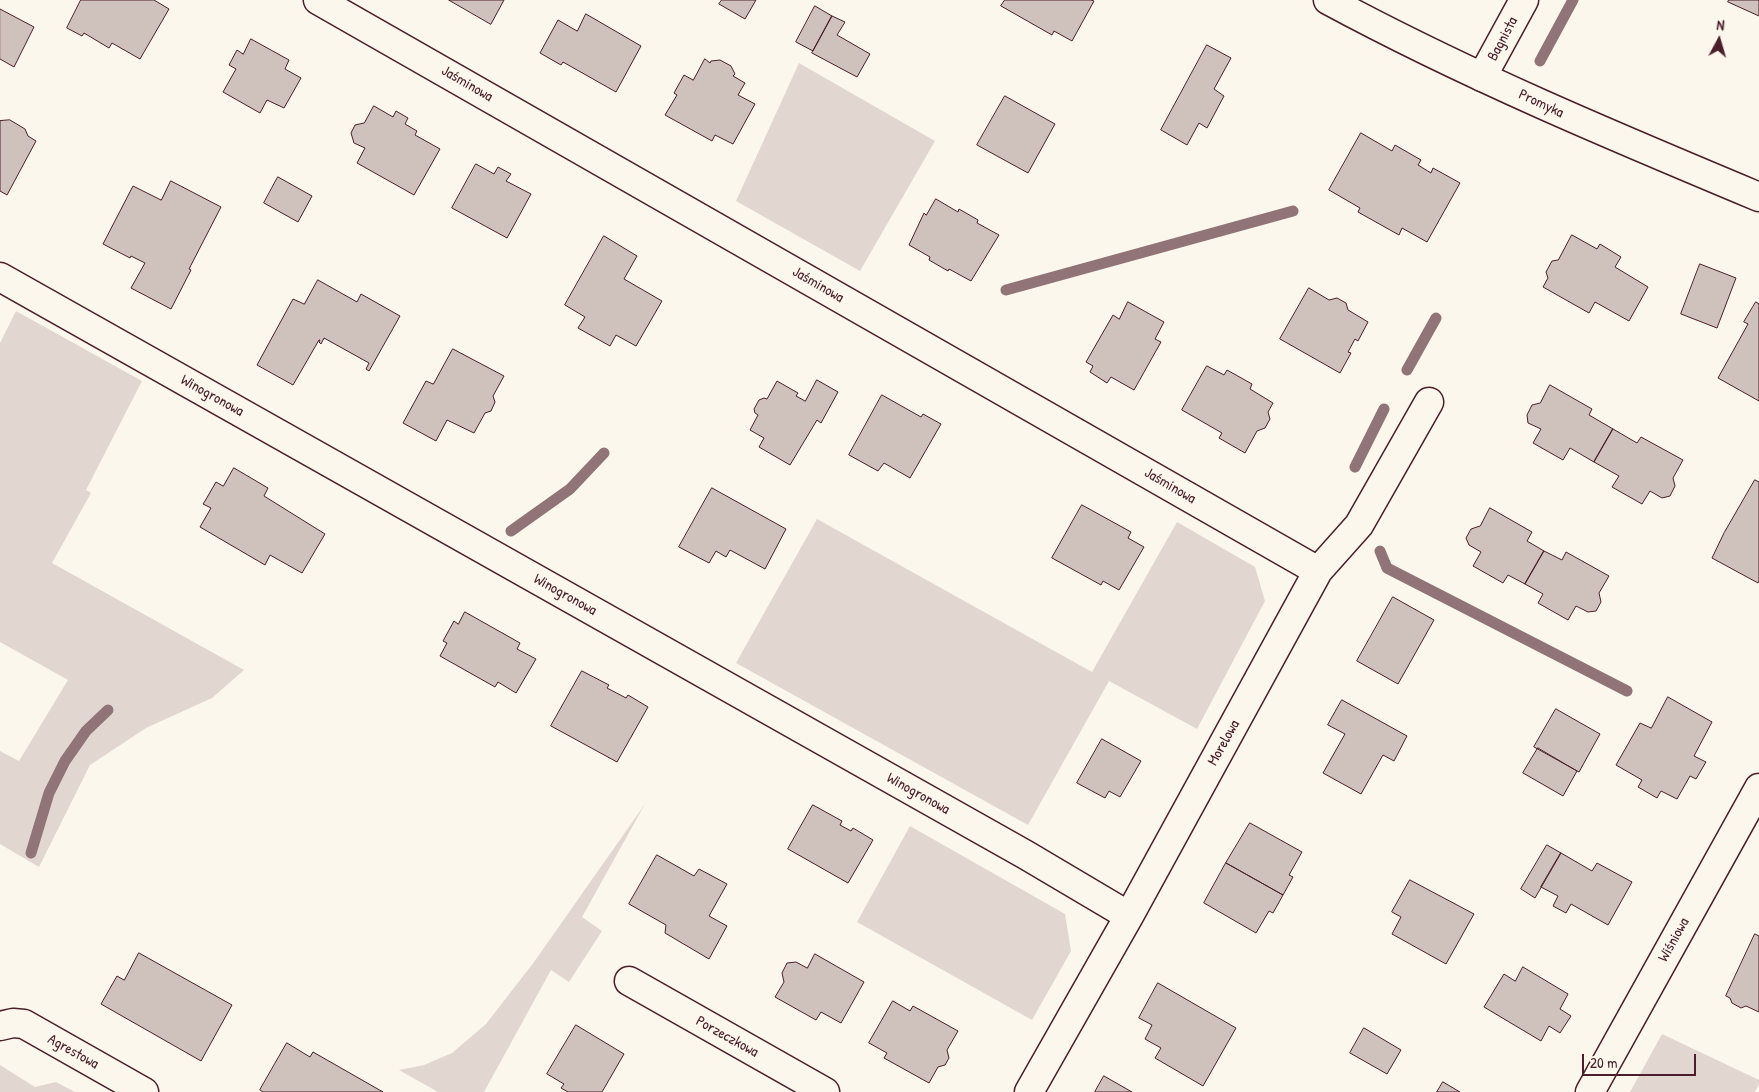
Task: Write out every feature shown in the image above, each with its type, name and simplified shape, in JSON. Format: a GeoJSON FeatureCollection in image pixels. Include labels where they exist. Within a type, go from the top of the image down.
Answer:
{"type":"FeatureCollection","features":[{"type":"Feature","properties":{"kind":"street","name":"Jaśminowa"},"geometry":{"type":"LineString","coordinates":[[318,0],[1318,571]]}},
{"type":"Feature","properties":{"kind":"street","name":"Promyka"},"geometry":{"type":"LineString","coordinates":[[1328,0],[1370,23],[1482,77],[1619,139],[1759,197]]}},
{"type":"Feature","properties":{"kind":"street","name":"Bagnista"},"geometry":{"type":"LineString","coordinates":[[1482,77],[1524,0]]}},
{"type":"Feature","properties":{"kind":"street","name":"Winogronowa"},"geometry":{"type":"LineString","coordinates":[[0,277],[1026,855],[1129,916]]}},
{"type":"Feature","properties":{"kind":"street","name":"Morelowa"},"geometry":{"type":"LineString","coordinates":[[1029,1092],[1129,916],[1318,571],[1359,525],[1429,402]]}},
{"type":"Feature","properties":{"kind":"street","name":"Wiśniowa"},"geometry":{"type":"LineString","coordinates":[[1590,1092],[1759,788]]}},
{"type":"Feature","properties":{"kind":"street","name":"Porzeczkowa"},"geometry":{"type":"LineString","coordinates":[[629,981],[825,1092]]}},
{"type":"Feature","properties":{"kind":"street","name":"Agrestowa"},"geometry":{"type":"LineString","coordinates":[[0,1026],[13,1023],[24,1024],[144,1092]]}},
{"type":"Feature","properties":{"kind":"shaded area"},"geometry":{"type":"Polygon","coordinates":[[[799,63],[935,141],[860,271],[736,201],[799,63]]]}},
{"type":"Feature","properties":{"kind":"shaded area"},"geometry":{"type":"Polygon","coordinates":[[[16,311],[142,381],[86,490],[91,493],[52,563],[244,670],[212,698],[146,728],[90,765],[39,867],[0,844],[0,751],[19,761],[68,680],[0,642],[0,343],[16,311]]]}},
{"type":"Feature","properties":{"kind":"shaded area"},"geometry":{"type":"Polygon","coordinates":[[[817,519],[1092,672],[1177,522],[1255,567],[1265,601],[1197,729],[1109,681],[1028,825],[736,663],[817,519]]]}},
{"type":"Feature","properties":{"kind":"shaded area"},"geometry":{"type":"Polygon","coordinates":[[[645,804],[582,917],[602,931],[569,982],[551,970],[484,1092],[438,1092],[399,1070],[424,1065],[452,1053],[486,1024],[534,962],[645,804]]]}},
{"type":"Feature","properties":{"kind":"shaded area"},"geometry":{"type":"Polygon","coordinates":[[[910,826],[1065,914],[1071,951],[1032,1020],[857,922],[910,826]]]}},
{"type":"Feature","properties":{"kind":"shaded area"},"geometry":{"type":"Polygon","coordinates":[[[1662,1034],[1759,1080],[1755,1092],[1630,1092],[1662,1034]]]}},
{"type":"Feature","properties":{"kind":"shaded area"},"geometry":{"type":"Polygon","coordinates":[[[0,1065],[35,1087],[56,1082],[75,1092],[0,1092],[0,1065]]]}},
{"type":"Feature","properties":{"kind":"building"},"geometry":{"type":"Polygon","coordinates":[[[81,0],[154,0],[169,9],[140,59],[112,43],[109,48],[84,33],[82,36],[67,28],[81,0]]]}},
{"type":"Feature","properties":{"kind":"building"},"geometry":{"type":"Polygon","coordinates":[[[449,0],[504,0],[491,24],[449,0]]]}},
{"type":"Feature","properties":{"kind":"building"},"geometry":{"type":"Polygon","coordinates":[[[722,0],[756,0],[745,19],[719,4],[722,0]]]}},
{"type":"Feature","properties":{"kind":"building"},"geometry":{"type":"Polygon","coordinates":[[[1005,0],[1094,1],[1072,41],[1054,31],[1052,35],[1001,6],[1005,0]]]}},
{"type":"Feature","properties":{"kind":"building"},"geometry":{"type":"Polygon","coordinates":[[[1729,0],[1759,0],[1759,16],[1728,2],[1729,0]]]}},
{"type":"Feature","properties":{"kind":"building"},"geometry":{"type":"Polygon","coordinates":[[[815,6],[832,16],[813,51],[796,42],[815,6]]]}},
{"type":"Feature","properties":{"kind":"building"},"geometry":{"type":"Polygon","coordinates":[[[0,9],[34,27],[14,67],[0,59],[0,9]]]}},
{"type":"Feature","properties":{"kind":"building"},"geometry":{"type":"Polygon","coordinates":[[[586,14],[641,46],[616,92],[563,62],[561,65],[540,53],[558,20],[577,31],[586,14]]]}},
{"type":"Feature","properties":{"kind":"building"},"geometry":{"type":"Polygon","coordinates":[[[832,16],[845,22],[837,35],[870,54],[857,77],[812,53],[832,16]]]}},
{"type":"Feature","properties":{"kind":"building"},"geometry":{"type":"Polygon","coordinates":[[[251,39],[289,60],[285,69],[301,78],[284,108],[267,100],[260,113],[223,92],[236,69],[229,65],[237,50],[243,54],[251,39]]]}},
{"type":"Feature","properties":{"kind":"building"},"geometry":{"type":"Polygon","coordinates":[[[1207,45],[1231,58],[1214,89],[1224,96],[1207,128],[1199,123],[1187,145],[1161,130],[1207,45]]]}},
{"type":"Feature","properties":{"kind":"building"},"geometry":{"type":"Polygon","coordinates":[[[705,59],[710,63],[711,61],[720,60],[731,66],[735,74],[733,76],[745,83],[738,95],[755,104],[733,144],[715,135],[712,141],[665,115],[677,95],[674,93],[684,75],[693,80],[705,59]]]}},
{"type":"Feature","properties":{"kind":"building"},"geometry":{"type":"Polygon","coordinates":[[[1005,96],[1055,124],[1028,173],[977,145],[1005,96]]]}},
{"type":"Feature","properties":{"kind":"building"},"geometry":{"type":"Polygon","coordinates":[[[374,106],[393,117],[396,111],[408,118],[405,124],[417,131],[415,135],[440,149],[414,195],[357,163],[365,148],[354,143],[351,133],[355,125],[364,123],[374,106]]]}},
{"type":"Feature","properties":{"kind":"building"},"geometry":{"type":"Polygon","coordinates":[[[10,120],[25,129],[28,136],[36,141],[7,195],[0,191],[0,121],[10,120]]]}},
{"type":"Feature","properties":{"kind":"building"},"geometry":{"type":"Polygon","coordinates":[[[1361,133],[1392,151],[1395,145],[1421,160],[1418,165],[1431,173],[1433,168],[1460,183],[1427,242],[1402,228],[1399,235],[1358,212],[1360,208],[1329,190],[1361,133]]]}},
{"type":"Feature","properties":{"kind":"building"},"geometry":{"type":"Polygon","coordinates":[[[476,164],[494,174],[498,167],[511,174],[506,181],[531,194],[507,238],[452,208],[476,164]]]}},
{"type":"Feature","properties":{"kind":"building"},"geometry":{"type":"Polygon","coordinates":[[[278,177],[312,196],[298,222],[264,203],[278,177]]]}},
{"type":"Feature","properties":{"kind":"building"},"geometry":{"type":"Polygon","coordinates":[[[171,181],[221,207],[171,309],[131,288],[145,263],[131,256],[130,258],[103,244],[133,186],[161,200],[171,181]]]}},
{"type":"Feature","properties":{"kind":"building"},"geometry":{"type":"Polygon","coordinates":[[[936,199],[958,212],[959,209],[978,220],[977,223],[999,235],[971,281],[929,260],[930,257],[909,245],[924,213],[926,215],[936,199]]]}},
{"type":"Feature","properties":{"kind":"building"},"geometry":{"type":"Polygon","coordinates":[[[1572,235],[1597,249],[1600,244],[1621,257],[1615,267],[1648,287],[1629,321],[1595,302],[1589,313],[1543,287],[1548,278],[1546,272],[1552,261],[1558,260],[1572,235]]]}},
{"type":"Feature","properties":{"kind":"building"},"geometry":{"type":"Polygon","coordinates":[[[604,236],[637,256],[624,279],[662,301],[636,346],[616,335],[610,346],[578,328],[585,317],[565,305],[604,236]]]}},
{"type":"Feature","properties":{"kind":"building"},"geometry":{"type":"Polygon","coordinates":[[[1700,264],[1736,278],[1717,328],[1681,314],[1700,264]]]}},
{"type":"Feature","properties":{"kind":"building"},"geometry":{"type":"Polygon","coordinates":[[[318,280],[357,302],[361,294],[400,316],[369,371],[366,369],[369,363],[324,338],[321,344],[319,340],[293,385],[257,365],[293,299],[304,304],[318,280]]]}},
{"type":"Feature","properties":{"kind":"building"},"geometry":{"type":"Polygon","coordinates":[[[1309,288],[1329,300],[1337,298],[1346,303],[1348,310],[1368,322],[1358,341],[1355,339],[1348,352],[1351,353],[1340,373],[1280,339],[1309,288]]]}},
{"type":"Feature","properties":{"kind":"building"},"geometry":{"type":"Polygon","coordinates":[[[1128,302],[1164,322],[1155,339],[1161,342],[1134,390],[1111,377],[1107,383],[1090,372],[1093,366],[1086,362],[1113,315],[1119,319],[1128,302]]]}},
{"type":"Feature","properties":{"kind":"building"},"geometry":{"type":"Polygon","coordinates":[[[1756,302],[1759,304],[1759,401],[1718,378],[1748,324],[1744,322],[1756,302]]]}},
{"type":"Feature","properties":{"kind":"building"},"geometry":{"type":"Polygon","coordinates":[[[453,349],[504,376],[493,396],[495,402],[491,411],[485,413],[474,433],[447,420],[436,441],[403,423],[426,381],[433,384],[453,349]]]}},
{"type":"Feature","properties":{"kind":"building"},"geometry":{"type":"Polygon","coordinates":[[[1207,366],[1224,375],[1227,370],[1252,384],[1250,389],[1273,403],[1268,412],[1270,419],[1265,428],[1257,431],[1245,453],[1219,438],[1222,433],[1182,410],[1207,366]]]}},
{"type":"Feature","properties":{"kind":"building"},"geometry":{"type":"Polygon","coordinates":[[[817,380],[838,392],[821,423],[817,420],[790,465],[759,447],[764,438],[750,430],[758,415],[754,409],[759,400],[767,399],[777,381],[798,393],[796,396],[805,401],[817,380]]]}},
{"type":"Feature","properties":{"kind":"building"},"geometry":{"type":"Polygon","coordinates":[[[1550,385],[1592,409],[1589,415],[1613,429],[1594,462],[1570,448],[1563,460],[1533,443],[1541,429],[1528,423],[1527,415],[1532,405],[1540,403],[1550,385]]]}},
{"type":"Feature","properties":{"kind":"building"},"geometry":{"type":"Polygon","coordinates":[[[882,395],[921,417],[923,414],[941,424],[910,478],[884,463],[878,471],[849,455],[882,395]]]}},
{"type":"Feature","properties":{"kind":"building"},"geometry":{"type":"Polygon","coordinates":[[[1613,429],[1637,443],[1641,437],[1683,460],[1673,478],[1675,486],[1670,496],[1662,498],[1650,491],[1642,504],[1612,487],[1619,476],[1594,462],[1613,429]]]}},
{"type":"Feature","properties":{"kind":"building"},"geometry":{"type":"Polygon","coordinates":[[[234,468],[268,488],[264,496],[325,534],[302,573],[270,555],[265,565],[200,527],[211,508],[203,504],[216,482],[223,486],[234,468]]]}},
{"type":"Feature","properties":{"kind":"building"},"geometry":{"type":"Polygon","coordinates":[[[1755,480],[1759,482],[1758,583],[1712,558],[1724,533],[1755,480]]]}},
{"type":"Feature","properties":{"kind":"building"},"geometry":{"type":"Polygon","coordinates":[[[712,488],[786,529],[765,569],[730,550],[726,557],[716,551],[709,563],[679,547],[712,488]]]}},
{"type":"Feature","properties":{"kind":"building"},"geometry":{"type":"Polygon","coordinates":[[[1082,505],[1131,532],[1128,538],[1144,547],[1119,590],[1103,581],[1101,585],[1052,558],[1082,505]]]}},
{"type":"Feature","properties":{"kind":"building"},"geometry":{"type":"Polygon","coordinates":[[[1490,508],[1532,532],[1527,541],[1544,551],[1525,584],[1508,575],[1503,583],[1473,566],[1481,552],[1469,545],[1466,538],[1471,529],[1480,526],[1490,508]]]}},
{"type":"Feature","properties":{"kind":"building"},"geometry":{"type":"Polygon","coordinates":[[[1544,551],[1562,560],[1566,552],[1609,576],[1599,593],[1601,602],[1596,611],[1588,612],[1576,606],[1568,620],[1538,603],[1543,594],[1525,584],[1544,551]]]}},
{"type":"Feature","properties":{"kind":"building"},"geometry":{"type":"Polygon","coordinates":[[[1393,597],[1434,620],[1398,684],[1357,661],[1393,597]]]}},
{"type":"Feature","properties":{"kind":"building"},"geometry":{"type":"Polygon","coordinates":[[[465,612],[520,643],[517,649],[536,659],[516,693],[498,682],[495,687],[440,656],[447,643],[443,641],[454,621],[458,624],[465,612]]]}},
{"type":"Feature","properties":{"kind":"building"},"geometry":{"type":"Polygon","coordinates":[[[582,671],[609,685],[607,688],[626,698],[628,695],[648,707],[617,762],[551,726],[582,671]]]}},
{"type":"Feature","properties":{"kind":"building"},"geometry":{"type":"Polygon","coordinates":[[[1668,697],[1712,722],[1694,756],[1706,762],[1696,779],[1690,776],[1677,799],[1661,791],[1657,798],[1638,787],[1642,780],[1616,765],[1640,723],[1651,728],[1668,697]]]}},
{"type":"Feature","properties":{"kind":"building"},"geometry":{"type":"Polygon","coordinates":[[[1342,700],[1407,736],[1394,761],[1383,755],[1361,794],[1323,773],[1345,734],[1328,725],[1342,700]]]}},
{"type":"Feature","properties":{"kind":"building"},"geometry":{"type":"Polygon","coordinates":[[[1556,709],[1600,734],[1579,772],[1534,747],[1556,709]]]}},
{"type":"Feature","properties":{"kind":"building"},"geometry":{"type":"Polygon","coordinates":[[[1102,739],[1141,761],[1120,797],[1109,791],[1105,798],[1077,783],[1102,739]]]}},
{"type":"Feature","properties":{"kind":"building"},"geometry":{"type":"Polygon","coordinates":[[[1538,748],[1577,771],[1563,796],[1523,773],[1538,748]]]}},
{"type":"Feature","properties":{"kind":"building"},"geometry":{"type":"Polygon","coordinates":[[[813,805],[842,821],[840,825],[851,831],[853,828],[873,840],[848,883],[788,849],[813,805]]]}},
{"type":"Feature","properties":{"kind":"building"},"geometry":{"type":"Polygon","coordinates":[[[1250,823],[1302,852],[1289,875],[1293,877],[1283,895],[1226,863],[1250,823]]]}},
{"type":"Feature","properties":{"kind":"building"},"geometry":{"type":"Polygon","coordinates":[[[1547,845],[1561,853],[1535,898],[1521,889],[1547,845]]]}},
{"type":"Feature","properties":{"kind":"building"},"geometry":{"type":"Polygon","coordinates":[[[1561,853],[1592,871],[1597,863],[1632,882],[1608,925],[1571,904],[1566,913],[1553,906],[1558,896],[1541,887],[1561,853]]]}},
{"type":"Feature","properties":{"kind":"building"},"geometry":{"type":"Polygon","coordinates":[[[657,855],[694,876],[699,869],[727,884],[709,916],[727,926],[709,959],[665,933],[666,925],[629,904],[657,855]]]}},
{"type":"Feature","properties":{"kind":"building"},"geometry":{"type":"Polygon","coordinates":[[[1226,863],[1283,895],[1273,913],[1269,911],[1256,933],[1204,903],[1226,863]]]}},
{"type":"Feature","properties":{"kind":"building"},"geometry":{"type":"Polygon","coordinates":[[[1410,880],[1474,914],[1446,964],[1392,934],[1401,917],[1392,912],[1410,880]]]}},
{"type":"Feature","properties":{"kind":"building"},"geometry":{"type":"Polygon","coordinates":[[[1755,934],[1759,936],[1759,1012],[1746,1006],[1741,1008],[1732,1003],[1730,998],[1726,996],[1755,934]]]}},
{"type":"Feature","properties":{"kind":"building"},"geometry":{"type":"Polygon","coordinates":[[[139,953],[232,1005],[201,1061],[101,1004],[117,976],[124,980],[139,953]]]}},
{"type":"Feature","properties":{"kind":"building"},"geometry":{"type":"Polygon","coordinates":[[[815,954],[864,982],[841,1023],[821,1012],[816,1020],[775,997],[784,982],[782,973],[787,963],[796,962],[807,968],[815,954]]]}},
{"type":"Feature","properties":{"kind":"building"},"geometry":{"type":"Polygon","coordinates":[[[1523,967],[1568,994],[1560,1009],[1571,1016],[1560,1033],[1549,1026],[1541,1041],[1484,1007],[1504,974],[1515,981],[1523,967]]]}},
{"type":"Feature","properties":{"kind":"building"},"geometry":{"type":"Polygon","coordinates":[[[1158,983],[1236,1028],[1203,1086],[1155,1058],[1161,1048],[1145,1039],[1152,1025],[1139,1018],[1158,983]]]}},
{"type":"Feature","properties":{"kind":"building"},"geometry":{"type":"Polygon","coordinates":[[[893,1001],[910,1011],[913,1006],[958,1031],[947,1050],[949,1058],[945,1065],[938,1067],[929,1083],[884,1058],[887,1053],[869,1043],[893,1001]]]}},
{"type":"Feature","properties":{"kind":"building"},"geometry":{"type":"Polygon","coordinates":[[[576,1025],[624,1054],[602,1092],[568,1092],[561,1088],[564,1084],[547,1074],[576,1025]]]}},
{"type":"Feature","properties":{"kind":"building"},"geometry":{"type":"Polygon","coordinates":[[[1364,1028],[1401,1050],[1387,1074],[1350,1053],[1364,1028]]]}},
{"type":"Feature","properties":{"kind":"building"},"geometry":{"type":"Polygon","coordinates":[[[287,1043],[310,1057],[313,1052],[383,1092],[263,1092],[260,1090],[287,1043]]]}},
{"type":"Feature","properties":{"kind":"building"},"geometry":{"type":"Polygon","coordinates":[[[1104,1076],[1132,1092],[1095,1092],[1104,1076]]]}},
{"type":"Feature","properties":{"kind":"building"},"geometry":{"type":"Polygon","coordinates":[[[1443,1082],[1460,1092],[1437,1092],[1443,1082]]]}},
{"type":"Feature","properties":{"kind":"waterway"},"geometry":{"type":"LineString","coordinates":[[1540,61],[1573,0]]}},
{"type":"Feature","properties":{"kind":"waterway"},"geometry":{"type":"LineString","coordinates":[[1006,290],[1293,211]]}},
{"type":"Feature","properties":{"kind":"waterway"},"geometry":{"type":"LineString","coordinates":[[1407,370],[1436,318]]}},
{"type":"Feature","properties":{"kind":"waterway"},"geometry":{"type":"LineString","coordinates":[[1355,467],[1384,409]]}},
{"type":"Feature","properties":{"kind":"waterway"},"geometry":{"type":"LineString","coordinates":[[511,531],[570,489],[604,453]]}},
{"type":"Feature","properties":{"kind":"waterway"},"geometry":{"type":"LineString","coordinates":[[1380,551],[1387,568],[1627,691]]}},
{"type":"Feature","properties":{"kind":"waterway"},"geometry":{"type":"LineString","coordinates":[[31,853],[49,793],[65,761],[86,731],[108,710]]}}]}
